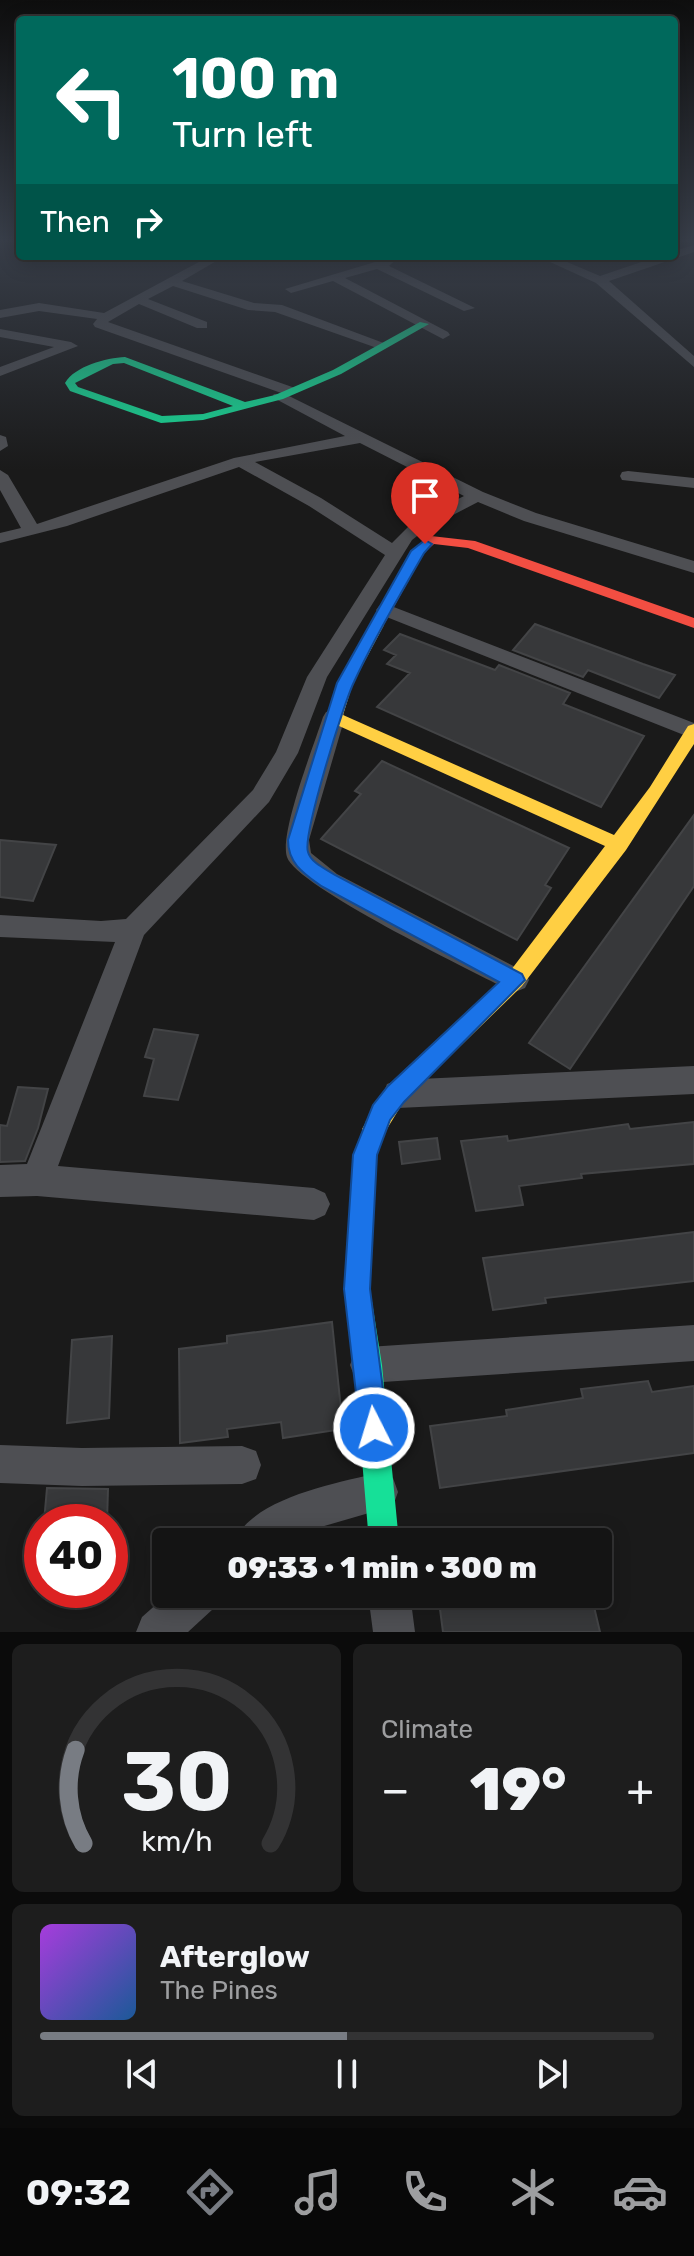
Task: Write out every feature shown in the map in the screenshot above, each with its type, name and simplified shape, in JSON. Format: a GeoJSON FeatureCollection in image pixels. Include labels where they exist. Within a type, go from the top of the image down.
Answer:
{"type":"FeatureCollection","features":[{"type":"Feature","properties":{"kind":"street"},"geometry":{"type":"LineString","coordinates":[[105,318],[100,324],[113,331],[284,394],[477,496],[530,517],[694,567]]}},
{"type":"Feature","properties":{"kind":"street"},"geometry":{"type":"LineString","coordinates":[[185,318],[202,325]]}},
{"type":"Feature","properties":{"kind":"street"},"geometry":{"type":"LineString","coordinates":[[306,318],[382,345]]}},
{"type":"Feature","properties":{"kind":"street"},"geometry":{"type":"LineString","coordinates":[[413,318],[443,335]]}},
{"type":"Feature","properties":{"kind":"street"},"geometry":{"type":"LineString","coordinates":[[643,318],[694,363]]}},
{"type":"Feature","properties":{"kind":"street"},"geometry":{"type":"LineString","coordinates":[[242,405],[149,367],[121,359],[95,368],[70,383],[74,389],[161,420],[203,417],[284,394],[337,372],[424,324]]}},
{"type":"Feature","properties":{"kind":"street"},"geometry":{"type":"LineString","coordinates":[[0,333],[71,346],[0,372]]}},
{"type":"Feature","properties":{"kind":"street"},"geometry":{"type":"LineString","coordinates":[[0,538],[32,531],[240,461],[296,448],[364,438]]}},
{"type":"Feature","properties":{"kind":"street"},"geometry":{"type":"LineString","coordinates":[[240,461],[315,502],[393,552]]}},
{"type":"Feature","properties":{"kind":"street"},"geometry":{"type":"LineString","coordinates":[[0,475],[32,531]]}},
{"type":"Feature","properties":{"kind":"street"},"geometry":{"type":"LineString","coordinates":[[628,476],[694,483]]}},
{"type":"Feature","properties":{"kind":"street"},"geometry":{"type":"LineString","coordinates":[[37,1180],[133,929],[261,796],[275,776],[317,677],[393,552],[420,525],[477,496]]}},
{"type":"Feature","properties":{"kind":"street"},"geometry":{"type":"LineString","coordinates":[[515,980],[328,881],[299,857],[297,840],[345,683],[418,551],[431,540],[445,539],[470,544],[694,623]]}},
{"type":"Feature","properties":{"kind":"street"},"geometry":{"type":"LineString","coordinates":[[383,1528],[368,1365],[357,1289],[365,1155],[382,1113],[396,1094],[515,980],[619,845],[694,731],[386,610]]}},
{"type":"Feature","properties":{"kind":"street"},"geometry":{"type":"LineString","coordinates":[[334,717],[619,845]]}},
{"type":"Feature","properties":{"kind":"street"},"geometry":{"type":"LineString","coordinates":[[0,926],[101,932],[133,929]]}},
{"type":"Feature","properties":{"kind":"street"},"geometry":{"type":"LineString","coordinates":[[396,1094],[694,1080]]}},
{"type":"Feature","properties":{"kind":"street"},"geometry":{"type":"LineString","coordinates":[[0,1181],[37,1180],[314,1204]]}},
{"type":"Feature","properties":{"kind":"street"},"geometry":{"type":"LineString","coordinates":[[368,1365],[694,1343]]}},
{"type":"Feature","properties":{"kind":"street"},"geometry":{"type":"LineString","coordinates":[[0,1464],[82,1467],[242,1465]]}},
{"type":"Feature","properties":{"kind":"street"},"geometry":{"type":"LineString","coordinates":[[274,1528],[312,1510],[379,1492]]}},
{"type":"Feature","properties":{"kind":"street"},"geometry":{"type":"LineString","coordinates":[[157,1632],[183,1608]]}},
{"type":"Feature","properties":{"kind":"street"},"geometry":{"type":"LineString","coordinates":[[391,1608],[394,1632]]}},
{"type":"Feature","properties":{"kind":"building"},"geometry":{"type":"Polygon","coordinates":[[[535,624],[675,675],[659,698],[588,670],[583,677],[513,650],[535,624]]]}},
{"type":"Feature","properties":{"kind":"building"},"geometry":{"type":"Polygon","coordinates":[[[400,634],[495,670],[499,665],[570,693],[563,704],[644,736],[601,807],[377,707],[410,673],[387,664],[396,655],[384,650],[400,634]]]}},
{"type":"Feature","properties":{"kind":"building"},"geometry":{"type":"Polygon","coordinates":[[[382,761],[569,848],[545,885],[551,888],[517,940],[321,839],[361,794],[355,791],[382,761]]]}},
{"type":"Feature","properties":{"kind":"building"},"geometry":{"type":"Polygon","coordinates":[[[694,815],[694,886],[570,1069],[529,1043],[694,815]]]}},
{"type":"Feature","properties":{"kind":"building"},"geometry":{"type":"Polygon","coordinates":[[[0,840],[56,845],[33,901],[0,897],[0,840]]]}},
{"type":"Feature","properties":{"kind":"building"},"geometry":{"type":"Polygon","coordinates":[[[154,1029],[198,1035],[178,1100],[144,1096],[154,1059],[145,1057],[154,1029]]]}},
{"type":"Feature","properties":{"kind":"building"},"geometry":{"type":"Polygon","coordinates":[[[18,1087],[48,1089],[25,1161],[0,1162],[0,1125],[7,1126],[18,1087]]]}},
{"type":"Feature","properties":{"kind":"building"},"geometry":{"type":"Polygon","coordinates":[[[694,1122],[694,1164],[581,1174],[582,1178],[519,1186],[523,1205],[476,1211],[461,1141],[507,1136],[508,1141],[628,1124],[630,1129],[694,1122]]]}},
{"type":"Feature","properties":{"kind":"building"},"geometry":{"type":"Polygon","coordinates":[[[437,1138],[440,1159],[402,1164],[399,1142],[437,1138]]]}},
{"type":"Feature","properties":{"kind":"building"},"geometry":{"type":"Polygon","coordinates":[[[694,1232],[694,1281],[545,1298],[546,1303],[493,1310],[483,1258],[694,1232]]]}},
{"type":"Feature","properties":{"kind":"building"},"geometry":{"type":"Polygon","coordinates":[[[332,1322],[343,1429],[283,1438],[281,1422],[227,1429],[228,1437],[180,1443],[179,1349],[227,1343],[227,1336],[332,1322]]]}},
{"type":"Feature","properties":{"kind":"building"},"geometry":{"type":"Polygon","coordinates":[[[112,1336],[109,1418],[67,1423],[72,1340],[112,1336]]]}},
{"type":"Feature","properties":{"kind":"building"},"geometry":{"type":"Polygon","coordinates":[[[648,1381],[652,1392],[694,1386],[694,1453],[440,1488],[430,1426],[507,1416],[506,1410],[583,1398],[581,1389],[648,1381]]]}},
{"type":"Feature","properties":{"kind":"building"},"geometry":{"type":"Polygon","coordinates":[[[47,1488],[108,1489],[108,1504],[46,1504],[47,1488]]]}},
{"type":"Feature","properties":{"kind":"building"},"geometry":{"type":"Polygon","coordinates":[[[440,1608],[594,1608],[600,1632],[443,1632],[440,1608]]]}},
{"type":"Feature","properties":{"kind":"traffic: fast"},"geometry":{"type":"LineString","coordinates":[[242,405],[125,360],[111,361],[73,378],[70,383],[74,389],[161,420],[203,417],[279,397],[337,372],[424,324]]}},
{"type":"Feature","properties":{"kind":"traffic: fast"},"geometry":{"type":"LineString","coordinates":[[374,1129],[365,1155],[357,1289],[368,1365],[383,1528]]}},
{"type":"Feature","properties":{"kind":"traffic: slow"},"geometry":{"type":"LineString","coordinates":[[377,625],[345,683],[334,717],[619,845]]}},
{"type":"Feature","properties":{"kind":"traffic: slow"},"geometry":{"type":"LineString","coordinates":[[374,1129],[396,1094],[515,980],[656,792],[694,730]]}},
{"type":"Feature","properties":{"kind":"traffic: jam"},"geometry":{"type":"LineString","coordinates":[[377,625],[418,551],[431,540],[470,544],[694,623]]}},
{"type":"Feature","properties":{"kind":"route"},"geometry":{"type":"LineString","coordinates":[[374,1428],[357,1289],[365,1155],[382,1113],[396,1094],[515,980],[328,881],[299,857],[297,840],[345,683],[418,551],[425,544]]}}]}
